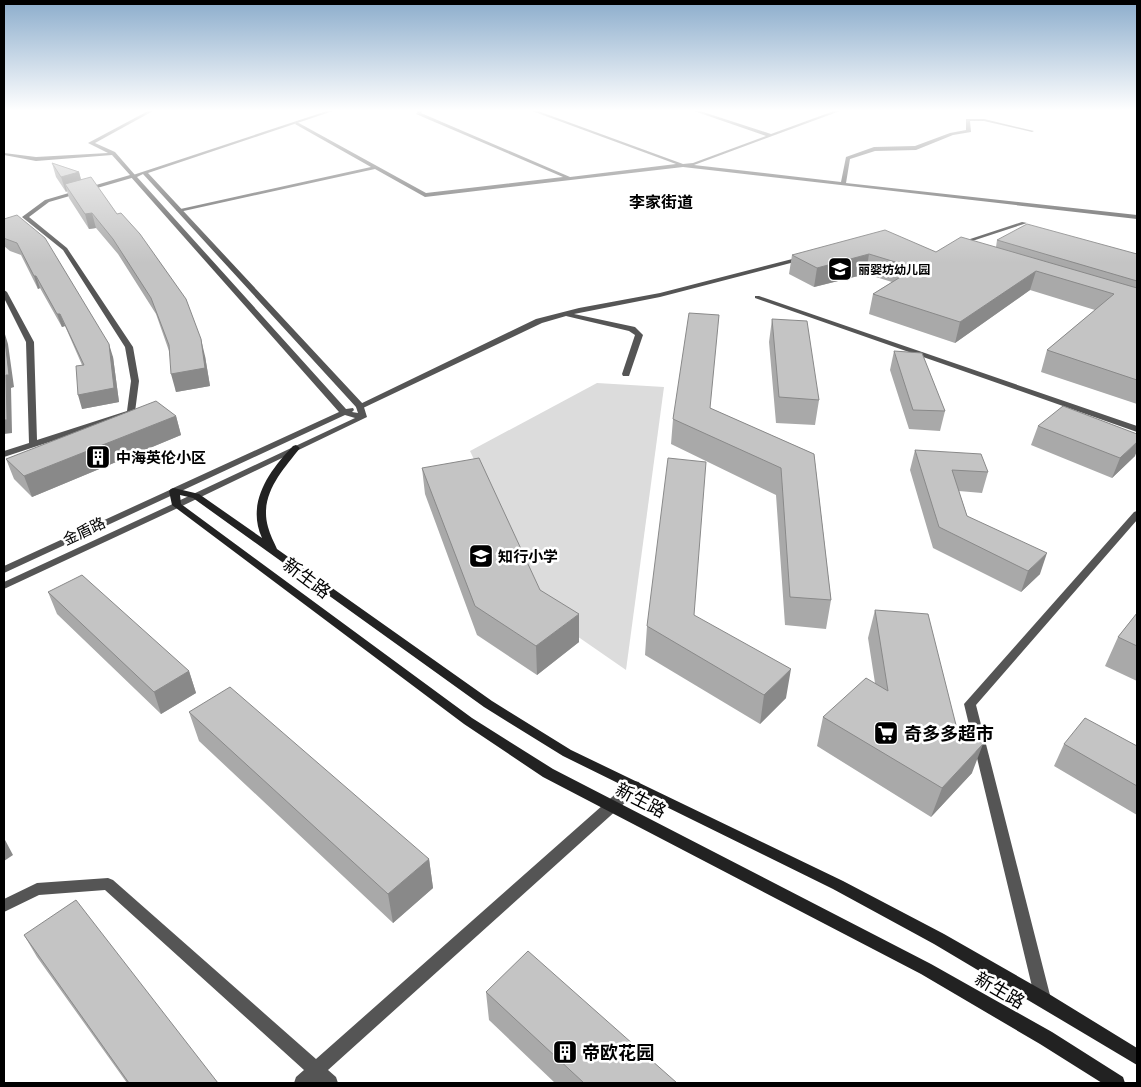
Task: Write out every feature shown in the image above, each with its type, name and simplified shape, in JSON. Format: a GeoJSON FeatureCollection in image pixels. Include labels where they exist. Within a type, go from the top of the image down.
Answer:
{"type":"FeatureCollection","features":[{"type":"Feature","properties":{"kind":"main road"},"geometry":{"type":"LineString","coordinates":[[272,550],[262,524],[262,501],[270,479],[279,465],[296,448]]}},
{"type":"Feature","properties":{"kind":"main road","name":"新生路"},"geometry":{"type":"LineString","coordinates":[[175,498],[196,496],[488,704],[567,753],[838,885],[939,939],[1043,999],[1137,1057]]}},
{"type":"Feature","properties":{"kind":"main road","name":"新生路"},"geometry":{"type":"LineString","coordinates":[[175,498],[468,721],[548,773],[926,969],[1046,1038],[1117,1083]]}},
{"type":"Feature","properties":{"kind":"street"},"geometry":{"type":"LineString","coordinates":[[120,162],[345,413],[363,417]]}},
{"type":"Feature","properties":{"kind":"street"},"geometry":{"type":"LineString","coordinates":[[4,454],[131,412],[135,381],[129,348],[65,249],[22,219],[47,202],[175,162]]}},
{"type":"Feature","properties":{"kind":"street"},"geometry":{"type":"LineString","coordinates":[[365,162],[425,195],[685,166],[703,162]]}},
{"type":"Feature","properties":{"kind":"street"},"geometry":{"type":"LineString","coordinates":[[529,162],[570,179]]}},
{"type":"Feature","properties":{"kind":"street"},"geometry":{"type":"LineString","coordinates":[[673,162],[685,166],[1137,217]]}},
{"type":"Feature","properties":{"kind":"street"},"geometry":{"type":"LineString","coordinates":[[843,184],[847,162]]}},
{"type":"Feature","properties":{"kind":"street"},"geometry":{"type":"LineString","coordinates":[[179,210],[376,168]]}},
{"type":"Feature","properties":{"kind":"street"},"geometry":{"type":"LineString","coordinates":[[144,172],[360,406],[363,417]]}},
{"type":"Feature","properties":{"kind":"street"},"geometry":{"type":"LineString","coordinates":[[952,245],[1024,223]]}},
{"type":"Feature","properties":{"kind":"street"},"geometry":{"type":"LineString","coordinates":[[175,498],[345,413],[539,321],[660,295],[816,255]]}},
{"type":"Feature","properties":{"kind":"street"},"geometry":{"type":"LineString","coordinates":[[4,292],[30,342],[33,445]]}},
{"type":"Feature","properties":{"kind":"street"},"geometry":{"type":"LineString","coordinates":[[757,297],[1137,429]]}},
{"type":"Feature","properties":{"kind":"street"},"geometry":{"type":"LineString","coordinates":[[565,314],[632,329],[639,335],[626,374]]}},
{"type":"Feature","properties":{"kind":"street"},"geometry":{"type":"LineString","coordinates":[[196,496],[363,417]]}},
{"type":"Feature","properties":{"kind":"street","name":"金盾路"},"geometry":{"type":"LineString","coordinates":[[4,570],[175,498]]}},
{"type":"Feature","properties":{"kind":"street","name":"金盾路"},"geometry":{"type":"LineString","coordinates":[[4,586],[175,498]]}},
{"type":"Feature","properties":{"kind":"street"},"geometry":{"type":"LineString","coordinates":[[1043,999],[970,704],[1137,514]]}},
{"type":"Feature","properties":{"kind":"street"},"geometry":{"type":"LineString","coordinates":[[302,1083],[634,786]]}},
{"type":"Feature","properties":{"kind":"street"},"geometry":{"type":"LineString","coordinates":[[4,906],[37,889],[108,884],[330,1083]]}},
{"type":"Feature","properties":{"kind":"shaded area"},"geometry":{"type":"Polygon","coordinates":[[[597,383],[664,387],[626,670],[548,616],[470,451],[597,383]]]}},
{"type":"Feature","properties":{"kind":"building"},"geometry":{"type":"Polygon","coordinates":[[[52,163],[79,172],[61,177],[52,163]]]}},
{"type":"Feature","properties":{"kind":"building"},"geometry":{"type":"Polygon","coordinates":[[[91,177],[117,214],[121,213],[140,234],[186,299],[201,339],[205,368],[171,374],[169,345],[151,298],[113,239],[92,213],[85,214],[65,184],[91,177]]]}},
{"type":"Feature","properties":{"kind":"building"},"geometry":{"type":"Polygon","coordinates":[[[17,215],[45,238],[109,344],[114,388],[78,395],[76,366],[84,365],[60,314],[57,314],[17,243],[4,238],[4,219],[17,215]]]}},
{"type":"Feature","properties":{"kind":"building"},"geometry":{"type":"Polygon","coordinates":[[[1027,224],[1137,254],[1137,281],[997,240],[1027,224]]]}},
{"type":"Feature","properties":{"kind":"building"},"geometry":{"type":"Polygon","coordinates":[[[885,230],[936,252],[961,237],[1137,288],[1137,380],[1047,350],[1114,294],[1036,271],[960,322],[873,294],[915,268],[869,254],[817,268],[792,255],[885,230]]]}},
{"type":"Feature","properties":{"kind":"building"},"geometry":{"type":"Polygon","coordinates":[[[689,313],[719,315],[710,408],[814,454],[831,600],[790,597],[781,468],[673,419],[689,313]]]}},
{"type":"Feature","properties":{"kind":"building"},"geometry":{"type":"Polygon","coordinates":[[[772,319],[807,321],[819,400],[779,397],[772,319]]]}},
{"type":"Feature","properties":{"kind":"building"},"geometry":{"type":"Polygon","coordinates":[[[4,332],[9,375],[6,375],[7,420],[4,420],[4,332]]]}},
{"type":"Feature","properties":{"kind":"building"},"geometry":{"type":"Polygon","coordinates":[[[894,351],[922,353],[945,411],[913,410],[894,351]]]}},
{"type":"Feature","properties":{"kind":"building"},"geometry":{"type":"Polygon","coordinates":[[[156,401],[176,416],[24,476],[6,459],[156,401]]]}},
{"type":"Feature","properties":{"kind":"building"},"geometry":{"type":"Polygon","coordinates":[[[1063,406],[1137,434],[1137,442],[1120,458],[1038,426],[1063,406]]]}},
{"type":"Feature","properties":{"kind":"building"},"geometry":{"type":"Polygon","coordinates":[[[915,450],[981,454],[988,472],[952,470],[967,516],[1047,553],[1028,571],[939,527],[915,450]]]}},
{"type":"Feature","properties":{"kind":"building","name":"知行小学"},"geometry":{"type":"Polygon","coordinates":[[[479,458],[540,590],[579,614],[536,646],[475,606],[422,468],[479,458]]]}},
{"type":"Feature","properties":{"kind":"building"},"geometry":{"type":"Polygon","coordinates":[[[668,458],[706,462],[694,615],[791,669],[764,695],[647,626],[668,458]]]}},
{"type":"Feature","properties":{"kind":"building"},"geometry":{"type":"Polygon","coordinates":[[[82,575],[189,671],[154,692],[48,592],[82,575]]]}},
{"type":"Feature","properties":{"kind":"building","name":"奇多多超市"},"geometry":{"type":"Polygon","coordinates":[[[875,610],[928,614],[957,729],[983,744],[942,788],[823,717],[866,678],[888,691],[875,610]]]}},
{"type":"Feature","properties":{"kind":"building"},"geometry":{"type":"Polygon","coordinates":[[[1137,613],[1137,646],[1118,637],[1137,613]]]}},
{"type":"Feature","properties":{"kind":"building"},"geometry":{"type":"Polygon","coordinates":[[[230,687],[429,859],[388,894],[189,712],[230,687]]]}},
{"type":"Feature","properties":{"kind":"building"},"geometry":{"type":"Polygon","coordinates":[[[1085,718],[1137,746],[1137,786],[1064,744],[1085,718]]]}},
{"type":"Feature","properties":{"kind":"building"},"geometry":{"type":"Polygon","coordinates":[[[76,900],[218,1083],[129,1083],[24,935],[76,900]]]}},
{"type":"Feature","properties":{"kind":"building"},"geometry":{"type":"Polygon","coordinates":[[[528,951],[677,1083],[584,1083],[486,992],[528,951]]]}},
{"type":"Feature","properties":{"kind":"place","name":"丽婴坊幼儿园"},"geometry":{"type":"Point","coordinates":[840,269]}},
{"type":"Feature","properties":{"kind":"place","name":"中海英伦小区"},"geometry":{"type":"Point","coordinates":[98,457]}},
{"type":"Feature","properties":{"kind":"place","name":"知行小学"},"geometry":{"type":"Point","coordinates":[481,556]}},
{"type":"Feature","properties":{"kind":"place","name":"奇多多超市"},"geometry":{"type":"Point","coordinates":[886,733]}},
{"type":"Feature","properties":{"kind":"place","name":"帝欧花园"},"geometry":{"type":"Point","coordinates":[565,1052]}},
{"type":"Feature","properties":{"kind":"district","name":"李家街道"},"geometry":{"type":"Point","coordinates":[661,202]}}]}
